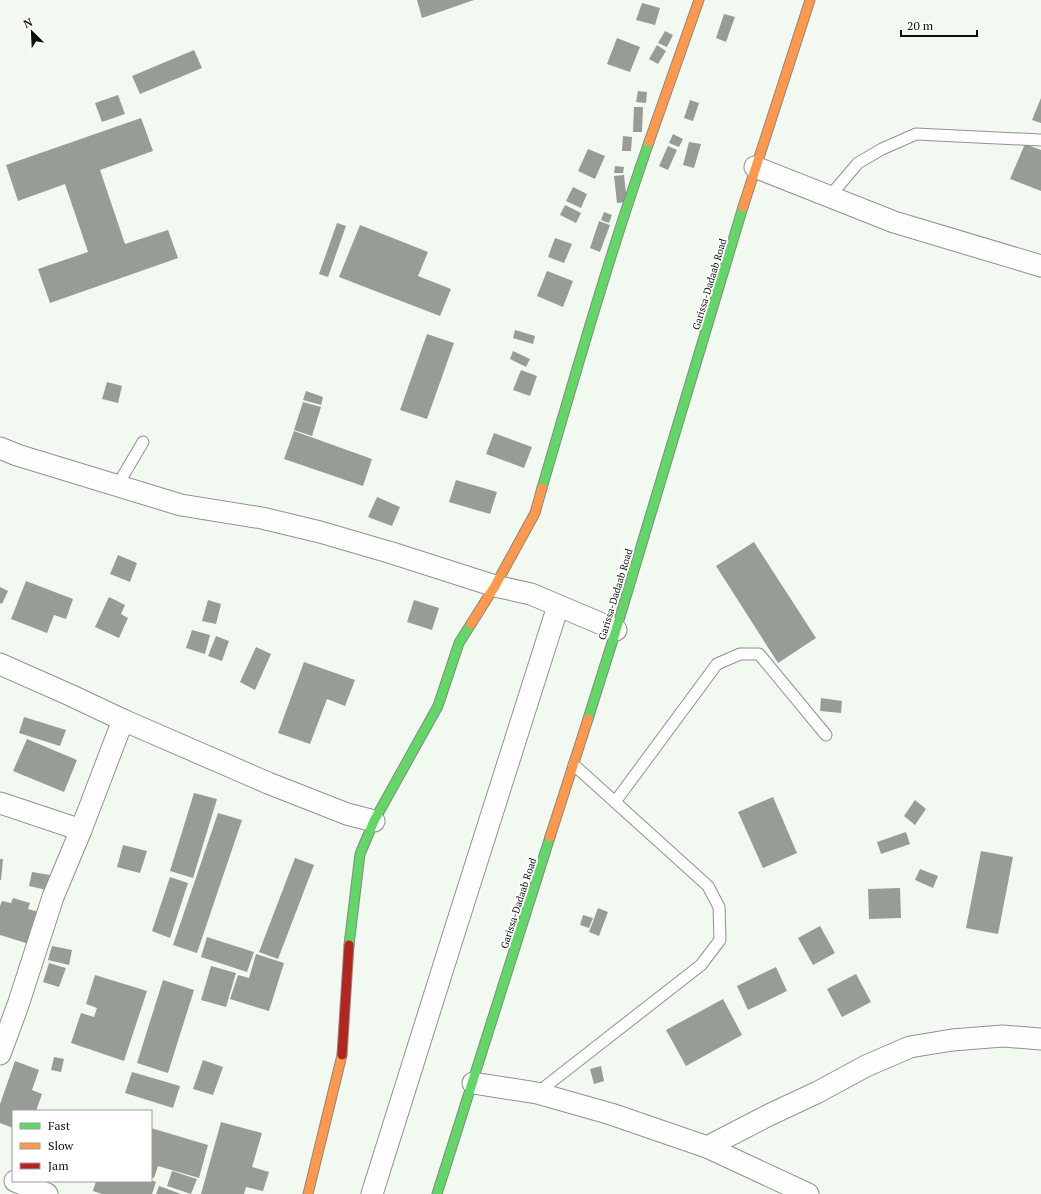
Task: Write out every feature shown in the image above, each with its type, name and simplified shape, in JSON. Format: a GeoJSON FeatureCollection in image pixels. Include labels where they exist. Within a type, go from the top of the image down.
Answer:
{"type":"FeatureCollection","features":[{"type":"Feature","properties":{"kind":"main road"},"geometry":{"type":"LineString","coordinates":[[308,1194],[342,1060],[350,934],[360,854],[374,821],[438,706],[459,643],[495,586],[535,513],[573,382],[628,203],[699,0]]}},
{"type":"Feature","properties":{"kind":"main road","name":"Garissa-Dadaab Road"},"geometry":{"type":"LineString","coordinates":[[437,1194],[616,630],[756,167],[810,0]]}},
{"type":"Feature","properties":{"kind":"street"},"geometry":{"type":"LineString","coordinates":[[756,167],[894,222],[1041,266]]}},
{"type":"Feature","properties":{"kind":"street"},"geometry":{"type":"LineString","coordinates":[[0,448],[17,455],[181,505],[262,518],[320,532],[495,586],[531,594],[616,630]]}},
{"type":"Feature","properties":{"kind":"street"},"geometry":{"type":"LineString","coordinates":[[372,1194],[454,930],[558,606]]}},
{"type":"Feature","properties":{"kind":"street"},"geometry":{"type":"LineString","coordinates":[[0,664],[123,720],[268,783],[347,814],[374,821]]}},
{"type":"Feature","properties":{"kind":"street"},"geometry":{"type":"LineString","coordinates":[[0,1054],[18,1005],[53,896],[82,830],[123,720]]}},
{"type":"Feature","properties":{"kind":"street"},"geometry":{"type":"LineString","coordinates":[[0,803],[82,830]]}},
{"type":"Feature","properties":{"kind":"street"},"geometry":{"type":"LineString","coordinates":[[707,1147],[818,1092],[866,1066],[910,1047],[952,1040],[1003,1036],[1041,1039]]}},
{"type":"Feature","properties":{"kind":"street"},"geometry":{"type":"LineString","coordinates":[[473,1083],[537,1093],[611,1114],[707,1147],[808,1194]]}},
{"type":"Feature","properties":{"kind":"street"},"geometry":{"type":"LineString","coordinates":[[0,1175],[12,1180]]}},
{"type":"Feature","properties":{"kind":"street"},"geometry":{"type":"LineString","coordinates":[[17,1182],[47,1194]]}},
{"type":"Feature","properties":{"kind":"lane"},"geometry":{"type":"LineString","coordinates":[[829,196],[858,163],[916,134],[1041,140]]}},
{"type":"Feature","properties":{"kind":"lane"},"geometry":{"type":"LineString","coordinates":[[117,486],[143,442]]}},
{"type":"Feature","properties":{"kind":"lane"},"geometry":{"type":"LineString","coordinates":[[615,802],[717,664],[740,654],[760,654],[826,735]]}},
{"type":"Feature","properties":{"kind":"lane"},"geometry":{"type":"LineString","coordinates":[[537,1093],[701,965],[720,940],[719,907],[708,886],[574,764]]}},
{"type":"Feature","properties":{"kind":"building"},"geometry":{"type":"Polygon","coordinates":[[[417,0],[474,0],[422,18],[417,0]]]}},
{"type":"Feature","properties":{"kind":"building"},"geometry":{"type":"Polygon","coordinates":[[[642,3],[660,8],[655,25],[636,20],[642,3]]]}},
{"type":"Feature","properties":{"kind":"building"},"geometry":{"type":"Polygon","coordinates":[[[724,14],[735,17],[726,42],[716,38],[724,14]]]}},
{"type":"Feature","properties":{"kind":"building"},"geometry":{"type":"Polygon","coordinates":[[[665,31],[673,35],[667,47],[658,43],[665,31]]]}},
{"type":"Feature","properties":{"kind":"building"},"geometry":{"type":"Polygon","coordinates":[[[617,38],[640,47],[630,72],[607,64],[617,38]]]}},
{"type":"Feature","properties":{"kind":"building"},"geometry":{"type":"Polygon","coordinates":[[[657,45],[666,51],[658,64],[649,59],[657,45]]]}},
{"type":"Feature","properties":{"kind":"building"},"geometry":{"type":"Polygon","coordinates":[[[194,50],[202,68],[140,94],[132,76],[194,50]]]}},
{"type":"Feature","properties":{"kind":"building"},"geometry":{"type":"Polygon","coordinates":[[[638,91],[647,92],[646,103],[636,102],[638,91]]]}},
{"type":"Feature","properties":{"kind":"building"},"geometry":{"type":"Polygon","coordinates":[[[118,95],[125,114],[102,122],[95,103],[118,95]]]}},
{"type":"Feature","properties":{"kind":"building"},"geometry":{"type":"Polygon","coordinates":[[[1041,98],[1041,123],[1032,120],[1041,98]]]}},
{"type":"Feature","properties":{"kind":"building"},"geometry":{"type":"Polygon","coordinates":[[[690,100],[699,103],[693,121],[684,118],[690,100]]]}},
{"type":"Feature","properties":{"kind":"building"},"geometry":{"type":"Polygon","coordinates":[[[634,107],[643,107],[642,132],[633,132],[634,107]]]}},
{"type":"Feature","properties":{"kind":"building"},"geometry":{"type":"Polygon","coordinates":[[[141,118],[153,151],[100,170],[125,244],[168,230],[178,258],[50,303],[38,269],[88,252],[65,184],[18,201],[6,165],[141,118]]]}},
{"type":"Feature","properties":{"kind":"building"},"geometry":{"type":"Polygon","coordinates":[[[673,134],[683,139],[679,147],[669,143],[673,134]]]}},
{"type":"Feature","properties":{"kind":"building"},"geometry":{"type":"Polygon","coordinates":[[[623,136],[632,137],[631,151],[622,151],[623,136]]]}},
{"type":"Feature","properties":{"kind":"building"},"geometry":{"type":"Polygon","coordinates":[[[689,142],[701,144],[694,168],[683,165],[689,142]]]}},
{"type":"Feature","properties":{"kind":"building"},"geometry":{"type":"Polygon","coordinates":[[[1025,144],[1041,150],[1041,191],[1010,179],[1025,144]]]}},
{"type":"Feature","properties":{"kind":"building"},"geometry":{"type":"Polygon","coordinates":[[[668,146],[677,150],[668,170],[659,166],[668,146]]]}},
{"type":"Feature","properties":{"kind":"building"},"geometry":{"type":"Polygon","coordinates":[[[588,149],[605,156],[595,179],[578,171],[588,149]]]}},
{"type":"Feature","properties":{"kind":"building"},"geometry":{"type":"Polygon","coordinates":[[[615,166],[624,167],[623,173],[614,173],[615,166]]]}},
{"type":"Feature","properties":{"kind":"building"},"geometry":{"type":"Polygon","coordinates":[[[624,175],[627,202],[617,203],[614,176],[624,175]]]}},
{"type":"Feature","properties":{"kind":"building"},"geometry":{"type":"Polygon","coordinates":[[[573,187],[587,194],[581,208],[566,201],[573,187]]]}},
{"type":"Feature","properties":{"kind":"building"},"geometry":{"type":"Polygon","coordinates":[[[565,205],[581,213],[576,223],[560,215],[565,205]]]}},
{"type":"Feature","properties":{"kind":"building"},"geometry":{"type":"Polygon","coordinates":[[[604,212],[612,215],[609,223],[601,220],[604,212]]]}},
{"type":"Feature","properties":{"kind":"building"},"geometry":{"type":"Polygon","coordinates":[[[599,221],[610,225],[600,252],[590,248],[599,221]]]}},
{"type":"Feature","properties":{"kind":"building"},"geometry":{"type":"Polygon","coordinates":[[[337,223],[346,226],[328,277],[319,274],[337,223]]]}},
{"type":"Feature","properties":{"kind":"building"},"geometry":{"type":"Polygon","coordinates":[[[360,225],[428,252],[418,276],[451,289],[440,316],[339,277],[360,225]]]}},
{"type":"Feature","properties":{"kind":"building"},"geometry":{"type":"Polygon","coordinates":[[[555,238],[572,244],[564,263],[548,257],[555,238]]]}},
{"type":"Feature","properties":{"kind":"building"},"geometry":{"type":"Polygon","coordinates":[[[547,271],[573,281],[563,307],[537,296],[547,271]]]}},
{"type":"Feature","properties":{"kind":"building"},"geometry":{"type":"Polygon","coordinates":[[[515,330],[535,336],[533,344],[513,338],[515,330]]]}},
{"type":"Feature","properties":{"kind":"building"},"geometry":{"type":"Polygon","coordinates":[[[427,334],[454,343],[427,419],[400,410],[427,334]]]}},
{"type":"Feature","properties":{"kind":"building"},"geometry":{"type":"Polygon","coordinates":[[[513,351],[530,359],[526,367],[510,359],[513,351]]]}},
{"type":"Feature","properties":{"kind":"building"},"geometry":{"type":"Polygon","coordinates":[[[521,370],[537,376],[530,396],[513,390],[521,370]]]}},
{"type":"Feature","properties":{"kind":"building"},"geometry":{"type":"Polygon","coordinates":[[[107,382],[122,386],[118,403],[102,399],[107,382]]]}},
{"type":"Feature","properties":{"kind":"building"},"geometry":{"type":"Polygon","coordinates":[[[306,391],[323,397],[321,405],[303,400],[306,391]]]}},
{"type":"Feature","properties":{"kind":"building"},"geometry":{"type":"Polygon","coordinates":[[[303,402],[321,407],[312,436],[294,430],[303,402]]]}},
{"type":"Feature","properties":{"kind":"building"},"geometry":{"type":"Polygon","coordinates":[[[294,431],[372,459],[363,486],[284,459],[294,431]]]}},
{"type":"Feature","properties":{"kind":"building"},"geometry":{"type":"Polygon","coordinates":[[[494,433],[532,447],[524,468],[486,454],[494,433]]]}},
{"type":"Feature","properties":{"kind":"building"},"geometry":{"type":"Polygon","coordinates":[[[456,480],[497,492],[490,514],[449,502],[456,480]]]}},
{"type":"Feature","properties":{"kind":"building"},"geometry":{"type":"Polygon","coordinates":[[[377,497],[400,507],[392,526],[368,517],[377,497]]]}},
{"type":"Feature","properties":{"kind":"building"},"geometry":{"type":"Polygon","coordinates":[[[754,542],[816,638],[778,663],[716,566],[754,542]]]}},
{"type":"Feature","properties":{"kind":"building"},"geometry":{"type":"Polygon","coordinates":[[[118,555],[137,563],[130,582],[110,574],[118,555]]]}},
{"type":"Feature","properties":{"kind":"building"},"geometry":{"type":"Polygon","coordinates":[[[26,581],[73,599],[66,619],[54,615],[47,633],[11,619],[26,581]]]}},
{"type":"Feature","properties":{"kind":"building"},"geometry":{"type":"Polygon","coordinates":[[[0,587],[8,591],[2,604],[0,603],[0,587]]]}},
{"type":"Feature","properties":{"kind":"building"},"geometry":{"type":"Polygon","coordinates":[[[109,597],[125,605],[121,614],[128,618],[119,638],[95,627],[109,597]]]}},
{"type":"Feature","properties":{"kind":"building"},"geometry":{"type":"Polygon","coordinates":[[[208,600],[221,604],[216,624],[202,621],[208,600]]]}},
{"type":"Feature","properties":{"kind":"building"},"geometry":{"type":"Polygon","coordinates":[[[414,600],[439,608],[432,630],[407,622],[414,600]]]}},
{"type":"Feature","properties":{"kind":"building"},"geometry":{"type":"Polygon","coordinates":[[[192,630],[210,635],[205,654],[186,648],[192,630]]]}},
{"type":"Feature","properties":{"kind":"building"},"geometry":{"type":"Polygon","coordinates":[[[216,636],[229,641],[222,661],[208,656],[216,636]]]}},
{"type":"Feature","properties":{"kind":"building"},"geometry":{"type":"Polygon","coordinates":[[[256,647],[271,654],[255,690],[240,682],[256,647]]]}},
{"type":"Feature","properties":{"kind":"building"},"geometry":{"type":"Polygon","coordinates":[[[304,662],[355,680],[345,706],[327,699],[310,744],[278,733],[304,662]]]}},
{"type":"Feature","properties":{"kind":"building"},"geometry":{"type":"Polygon","coordinates":[[[821,698],[842,701],[841,713],[820,711],[821,698]]]}},
{"type":"Feature","properties":{"kind":"building"},"geometry":{"type":"Polygon","coordinates":[[[24,717],[66,730],[60,746],[19,733],[24,717]]]}},
{"type":"Feature","properties":{"kind":"building"},"geometry":{"type":"Polygon","coordinates":[[[27,739],[77,760],[64,792],[13,771],[27,739]]]}},
{"type":"Feature","properties":{"kind":"building"},"geometry":{"type":"Polygon","coordinates":[[[194,793],[217,799],[193,878],[170,871],[194,793]]]}},
{"type":"Feature","properties":{"kind":"building"},"geometry":{"type":"Polygon","coordinates":[[[773,797],[797,853],[763,868],[738,812],[773,797]]]}},
{"type":"Feature","properties":{"kind":"building"},"geometry":{"type":"Polygon","coordinates":[[[915,800],[926,809],[915,825],[904,816],[915,800]]]}},
{"type":"Feature","properties":{"kind":"building"},"geometry":{"type":"Polygon","coordinates":[[[218,813],[242,820],[197,953],[173,945],[218,813]]]}},
{"type":"Feature","properties":{"kind":"building"},"geometry":{"type":"Polygon","coordinates":[[[906,832],[910,844],[881,854],[877,842],[906,832]]]}},
{"type":"Feature","properties":{"kind":"building"},"geometry":{"type":"Polygon","coordinates":[[[123,845],[147,851],[140,873],[117,867],[123,845]]]}},
{"type":"Feature","properties":{"kind":"building"},"geometry":{"type":"Polygon","coordinates":[[[981,851],[1013,857],[998,934],[966,928],[981,851]]]}},
{"type":"Feature","properties":{"kind":"building"},"geometry":{"type":"Polygon","coordinates":[[[295,858],[314,865],[278,959],[259,952],[295,858]]]}},
{"type":"Feature","properties":{"kind":"building"},"geometry":{"type":"Polygon","coordinates":[[[0,859],[3,859],[1,880],[0,880],[0,859]]]}},
{"type":"Feature","properties":{"kind":"building"},"geometry":{"type":"Polygon","coordinates":[[[920,869],[938,876],[933,888],[915,880],[920,869]]]}},
{"type":"Feature","properties":{"kind":"building"},"geometry":{"type":"Polygon","coordinates":[[[32,872],[50,875],[47,890],[29,886],[32,872]]]}},
{"type":"Feature","properties":{"kind":"building"},"geometry":{"type":"Polygon","coordinates":[[[170,877],[188,883],[170,938],[152,931],[170,877]]]}},
{"type":"Feature","properties":{"kind":"building"},"geometry":{"type":"Polygon","coordinates":[[[900,888],[901,918],[869,919],[868,889],[900,888]]]}},
{"type":"Feature","properties":{"kind":"building"},"geometry":{"type":"Polygon","coordinates":[[[13,898],[30,903],[28,909],[39,912],[29,944],[0,935],[0,906],[2,901],[11,903],[13,898]]]}},
{"type":"Feature","properties":{"kind":"building"},"geometry":{"type":"Polygon","coordinates":[[[598,908],[608,912],[599,936],[589,932],[598,908]]]}},
{"type":"Feature","properties":{"kind":"building"},"geometry":{"type":"Polygon","coordinates":[[[583,915],[593,918],[589,928],[580,925],[583,915]]]}},
{"type":"Feature","properties":{"kind":"building"},"geometry":{"type":"Polygon","coordinates":[[[820,926],[835,953],[813,965],[798,938],[820,926]]]}},
{"type":"Feature","properties":{"kind":"building"},"geometry":{"type":"Polygon","coordinates":[[[207,937],[254,952],[247,972],[201,957],[207,937]]]}},
{"type":"Feature","properties":{"kind":"building"},"geometry":{"type":"Polygon","coordinates":[[[52,946],[72,950],[69,965],[48,960],[52,946]]]}},
{"type":"Feature","properties":{"kind":"building"},"geometry":{"type":"Polygon","coordinates":[[[256,954],[284,963],[269,1011],[230,999],[238,975],[249,978],[256,954]]]}},
{"type":"Feature","properties":{"kind":"building"},"geometry":{"type":"Polygon","coordinates":[[[49,963],[66,968],[59,987],[43,982],[49,963]]]}},
{"type":"Feature","properties":{"kind":"building"},"geometry":{"type":"Polygon","coordinates":[[[211,966],[236,973],[226,1007],[201,1000],[211,966]]]}},
{"type":"Feature","properties":{"kind":"building"},"geometry":{"type":"Polygon","coordinates":[[[776,967],[787,991],[748,1010],[737,986],[776,967]]]}},
{"type":"Feature","properties":{"kind":"building"},"geometry":{"type":"Polygon","coordinates":[[[856,974],[871,1002],[842,1017],[827,989],[856,974]]]}},
{"type":"Feature","properties":{"kind":"building"},"geometry":{"type":"Polygon","coordinates":[[[95,975],[147,991],[124,1061],[71,1043],[81,1013],[94,1017],[97,1008],[86,1004],[95,975]]]}},
{"type":"Feature","properties":{"kind":"building"},"geometry":{"type":"Polygon","coordinates":[[[163,980],[194,990],[168,1073],[137,1063],[163,980]]]}},
{"type":"Feature","properties":{"kind":"building"},"geometry":{"type":"Polygon","coordinates":[[[723,999],[742,1035],[686,1066],[666,1030],[723,999]]]}},
{"type":"Feature","properties":{"kind":"building"},"geometry":{"type":"Polygon","coordinates":[[[54,1057],[64,1059],[61,1072],[51,1070],[54,1057]]]}},
{"type":"Feature","properties":{"kind":"building"},"geometry":{"type":"Polygon","coordinates":[[[203,1060],[223,1067],[213,1095],[193,1089],[203,1060]]]}},
{"type":"Feature","properties":{"kind":"building"},"geometry":{"type":"Polygon","coordinates":[[[15,1061],[39,1070],[32,1090],[42,1094],[36,1110],[12,1110],[12,1128],[0,1123],[0,1104],[15,1061]]]}},
{"type":"Feature","properties":{"kind":"building"},"geometry":{"type":"Polygon","coordinates":[[[601,1066],[604,1081],[594,1084],[590,1069],[601,1066]]]}},
{"type":"Feature","properties":{"kind":"building"},"geometry":{"type":"Polygon","coordinates":[[[132,1072],[180,1086],[173,1108],[125,1093],[132,1072]]]}},
{"type":"Feature","properties":{"kind":"building"},"geometry":{"type":"Polygon","coordinates":[[[221,1122],[262,1133],[252,1167],[269,1172],[263,1191],[246,1187],[244,1194],[201,1194],[221,1122]]]}},
{"type":"Feature","properties":{"kind":"building"},"geometry":{"type":"Polygon","coordinates":[[[152,1128],[208,1145],[199,1178],[158,1166],[154,1178],[152,1177],[152,1128]]]}},
{"type":"Feature","properties":{"kind":"building"},"geometry":{"type":"Polygon","coordinates":[[[172,1171],[197,1179],[191,1194],[167,1186],[172,1171]]]}},
{"type":"Feature","properties":{"kind":"building"},"geometry":{"type":"Polygon","coordinates":[[[152,1180],[156,1182],[152,1194],[102,1194],[93,1191],[96,1182],[152,1182],[152,1180]]]}},
{"type":"Feature","properties":{"kind":"building"},"geometry":{"type":"Polygon","coordinates":[[[159,1186],[181,1194],[156,1194],[159,1186]]]}},
{"type":"Feature","properties":{"kind":"traffic: fast"},"geometry":{"type":"LineString","coordinates":[[542,488],[580,358],[634,185],[649,142]]}},
{"type":"Feature","properties":{"kind":"traffic: fast"},"geometry":{"type":"LineString","coordinates":[[588,719],[743,207]]}},
{"type":"Feature","properties":{"kind":"traffic: fast"},"geometry":{"type":"LineString","coordinates":[[349,945],[360,854],[374,821],[438,706],[459,643],[471,624]]}},
{"type":"Feature","properties":{"kind":"traffic: fast"},"geometry":{"type":"LineString","coordinates":[[437,1194],[550,837]]}},
{"type":"Feature","properties":{"kind":"traffic: slow"},"geometry":{"type":"LineString","coordinates":[[649,142],[699,0]]}},
{"type":"Feature","properties":{"kind":"traffic: slow"},"geometry":{"type":"LineString","coordinates":[[743,207],[810,0]]}},
{"type":"Feature","properties":{"kind":"traffic: slow"},"geometry":{"type":"LineString","coordinates":[[471,624],[495,586],[535,513],[542,488]]}},
{"type":"Feature","properties":{"kind":"traffic: slow"},"geometry":{"type":"LineString","coordinates":[[550,837],[588,719]]}},
{"type":"Feature","properties":{"kind":"traffic: slow"},"geometry":{"type":"LineString","coordinates":[[308,1194],[342,1055]]}},
{"type":"Feature","properties":{"kind":"traffic: jam"},"geometry":{"type":"LineString","coordinates":[[342,1055],[349,945]]}}]}
